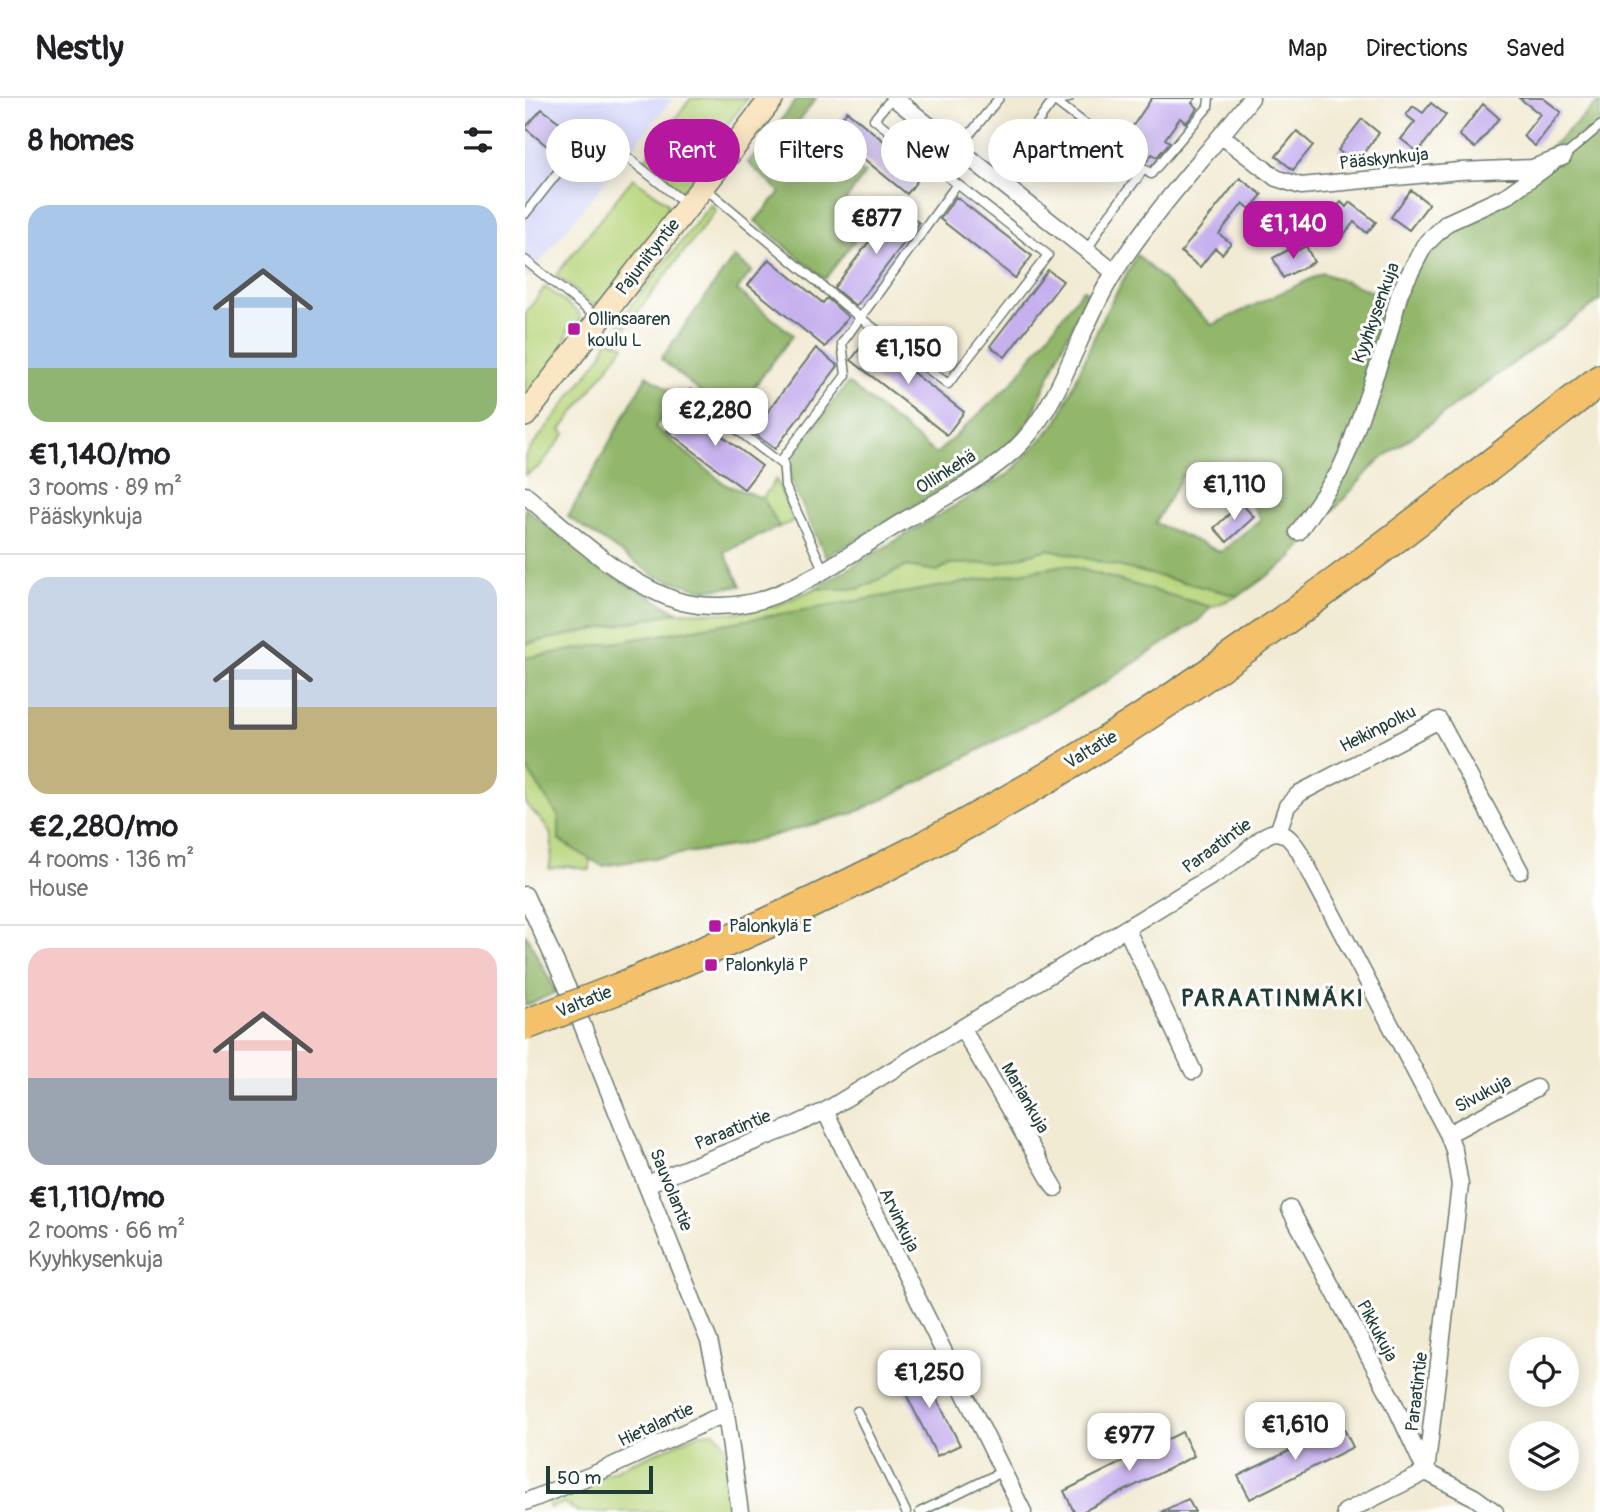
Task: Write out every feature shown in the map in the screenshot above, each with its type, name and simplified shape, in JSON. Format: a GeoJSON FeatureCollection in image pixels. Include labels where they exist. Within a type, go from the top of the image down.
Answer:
{"type":"FeatureCollection","features":[{"type":"Feature","properties":{"kind":"highway","name":"Valtatie"},"geometry":{"type":"LineString","coordinates":[[525,1025],[734,939],[913,852],[1109,740],[1311,601],[1600,380]]}},
{"type":"Feature","properties":{"kind":"street","name":"Pajuniityntie"},"geometry":{"type":"LineString","coordinates":[[525,415],[772,98]]}},
{"type":"Feature","properties":{"kind":"street"},"geometry":{"type":"LineString","coordinates":[[893,98],[919,119]]}},
{"type":"Feature","properties":{"kind":"street","name":"Ollinkehä"},"geometry":{"type":"LineString","coordinates":[[525,495],[623,571],[657,592],[685,603],[750,603],[776,594],[823,569],[970,481],[1021,443],[1048,402],[1114,272],[1251,98]]}},
{"type":"Feature","properties":{"kind":"street","name":"Pääskynkuja"},"geometry":{"type":"LineString","coordinates":[[1221,136],[1276,177],[1301,186],[1460,171],[1513,170],[1557,160]]}},
{"type":"Feature","properties":{"kind":"street","name":"Kyyhkysenkuja"},"geometry":{"type":"LineString","coordinates":[[1298,532],[1339,472],[1348,452],[1400,292],[1424,246],[1447,223],[1506,195],[1557,160]]}},
{"type":"Feature","properties":{"kind":"street"},"geometry":{"type":"LineString","coordinates":[[974,163],[988,174]]}},
{"type":"Feature","properties":{"kind":"street"},"geometry":{"type":"LineString","coordinates":[[998,182],[1114,272]]}},
{"type":"Feature","properties":{"kind":"street","name":"Heikinpolku"},"geometry":{"type":"LineString","coordinates":[[1278,832],[1287,806],[1311,785],[1439,720],[1520,871]]}},
{"type":"Feature","properties":{"kind":"street","name":"Paraatintie"},"geometry":{"type":"LineString","coordinates":[[647,1184],[825,1111],[1217,873],[1264,835],[1278,832],[1291,838],[1299,851],[1454,1150],[1459,1185],[1426,1472]]}},
{"type":"Feature","properties":{"kind":"street","name":"Sauvolantie"},"geometry":{"type":"LineString","coordinates":[[525,895],[568,987],[709,1341],[726,1413],[740,1512]]}},
{"type":"Feature","properties":{"kind":"street"},"geometry":{"type":"LineString","coordinates":[[1126,928],[1193,1071]]}},
{"type":"Feature","properties":{"kind":"street","name":"Mariankuja"},"geometry":{"type":"LineString","coordinates":[[962,1028],[1055,1188]]}},
{"type":"Feature","properties":{"kind":"street","name":"Sivukuja"},"geometry":{"type":"LineString","coordinates":[[1448,1134],[1537,1088]]}},
{"type":"Feature","properties":{"kind":"street","name":"Arvinkuja"},"geometry":{"type":"LineString","coordinates":[[825,1111],[939,1347],[1023,1512]]}},
{"type":"Feature","properties":{"kind":"street","name":"Pikkukuja"},"geometry":{"type":"LineString","coordinates":[[1290,1209],[1392,1401],[1426,1472]]}},
{"type":"Feature","properties":{"kind":"street","name":"Hietalantie"},"geometry":{"type":"LineString","coordinates":[[525,1502],[599,1472],[726,1413]]}},
{"type":"Feature","properties":{"kind":"street"},"geometry":{"type":"LineString","coordinates":[[1345,1512],[1426,1472],[1474,1497],[1495,1512]]}},
{"type":"Feature","properties":{"kind":"lane"},"geometry":{"type":"LineString","coordinates":[[703,187],[859,317],[948,384],[1048,255],[874,119],[893,98]]}},
{"type":"Feature","properties":{"kind":"lane"},"geometry":{"type":"LineString","coordinates":[[974,128],[999,98]]}},
{"type":"Feature","properties":{"kind":"lane"},"geometry":{"type":"LineString","coordinates":[[1053,99],[1069,98]]}},
{"type":"Feature","properties":{"kind":"lane"},"geometry":{"type":"LineString","coordinates":[[1148,172],[1151,174],[1208,107],[1209,98]]}},
{"type":"Feature","properties":{"kind":"lane"},"geometry":{"type":"LineString","coordinates":[[1053,99],[1079,119]]}},
{"type":"Feature","properties":{"kind":"lane"},"geometry":{"type":"LineString","coordinates":[[1039,119],[1053,99]]}},
{"type":"Feature","properties":{"kind":"lane"},"geometry":{"type":"LineString","coordinates":[[1557,160],[1600,126]]}},
{"type":"Feature","properties":{"kind":"lane"},"geometry":{"type":"LineString","coordinates":[[525,214],[592,129],[688,206]]}},
{"type":"Feature","properties":{"kind":"lane"},"geometry":{"type":"LineString","coordinates":[[1087,251],[1101,226],[1134,182]]}},
{"type":"Feature","properties":{"kind":"lane"},"geometry":{"type":"LineString","coordinates":[[823,569],[785,486],[783,458],[846,375],[842,343],[957,184]]}},
{"type":"Feature","properties":{"kind":"lane"},"geometry":{"type":"LineString","coordinates":[[525,260],[600,320]]}},
{"type":"Feature","properties":{"kind":"lane"},"geometry":{"type":"LineString","coordinates":[[691,394],[784,466]]}},
{"type":"Feature","properties":{"kind":"lane"},"geometry":{"type":"LineString","coordinates":[[857,1411],[906,1512]]}},
{"type":"Feature","properties":{"kind":"lane"},"geometry":{"type":"LineString","coordinates":[[920,1512],[1001,1472]]}},
{"type":"Feature","properties":{"kind":"shaded area"},"geometry":{"type":"Polygon","coordinates":[[[525,98],[673,98],[656,119],[644,119],[644,134],[630,151],[630,119],[546,119],[546,182],[605,182],[525,280],[525,98]]]}},
{"type":"Feature","properties":{"kind":"green space"},"geometry":{"type":"Polygon","coordinates":[[[691,98],[748,98],[732,119],[675,119],[691,98]]]}},
{"type":"Feature","properties":{"kind":"green space"},"geometry":{"type":"Polygon","coordinates":[[[798,98],[816,98],[800,119],[782,119],[798,98]]]}},
{"type":"Feature","properties":{"kind":"green space"},"geometry":{"type":"Polygon","coordinates":[[[1600,101],[1600,300],[1376,463],[1287,562],[1239,596],[1049,549],[998,563],[950,564],[937,571],[907,566],[858,589],[814,589],[1010,473],[1058,421],[1103,317],[1137,255],[1212,325],[1323,273],[1387,297],[1411,257],[1471,221],[1600,101]],[[1231,470],[1182,476],[1155,523],[1221,552],[1261,519],[1231,470]]]}},
{"type":"Feature","properties":{"kind":"green space"},"geometry":{"type":"Polygon","coordinates":[[[754,155],[754,168],[748,163],[754,155]]]}},
{"type":"Feature","properties":{"kind":"green space"},"geometry":{"type":"Polygon","coordinates":[[[633,178],[668,203],[667,219],[602,303],[591,305],[556,275],[633,178]]]}},
{"type":"Feature","properties":{"kind":"green space"},"geometry":{"type":"Polygon","coordinates":[[[665,182],[696,182],[684,191],[675,190],[665,182]]]}},
{"type":"Feature","properties":{"kind":"green space"},"geometry":{"type":"Polygon","coordinates":[[[769,182],[859,182],[845,201],[870,220],[825,279],[755,221],[780,192],[769,182]]]}},
{"type":"Feature","properties":{"kind":"green space"},"geometry":{"type":"Polygon","coordinates":[[[711,204],[716,210],[625,328],[618,322],[711,204]]]}},
{"type":"Feature","properties":{"kind":"green space"},"geometry":{"type":"Polygon","coordinates":[[[734,257],[752,271],[737,290],[793,335],[731,418],[661,359],[734,257]]]}},
{"type":"Feature","properties":{"kind":"green space"},"geometry":{"type":"Polygon","coordinates":[[[545,287],[579,313],[580,320],[568,330],[562,354],[525,402],[525,314],[545,287]]]}},
{"type":"Feature","properties":{"kind":"green space"},"geometry":{"type":"Polygon","coordinates":[[[1083,289],[1091,296],[1067,336],[1031,418],[1008,447],[963,477],[826,557],[790,479],[789,459],[848,383],[936,454],[1012,383],[1083,289]]]}},
{"type":"Feature","properties":{"kind":"green space"},"geometry":{"type":"Polygon","coordinates":[[[608,338],[624,346],[561,430],[565,434],[539,467],[525,475],[525,456],[602,355],[608,338]]]}},
{"type":"Feature","properties":{"kind":"green space"},"geometry":{"type":"Polygon","coordinates":[[[647,375],[679,397],[655,427],[726,485],[763,498],[779,527],[724,552],[741,586],[705,590],[657,577],[568,517],[647,375]]]}},
{"type":"Feature","properties":{"kind":"green space"},"geometry":{"type":"Polygon","coordinates":[[[776,479],[794,521],[779,527],[763,498],[776,479]]]}},
{"type":"Feature","properties":{"kind":"green space"},"geometry":{"type":"Polygon","coordinates":[[[525,508],[611,575],[678,612],[525,644],[525,508]]]}},
{"type":"Feature","properties":{"kind":"green space"},"geometry":{"type":"Polygon","coordinates":[[[1049,549],[1239,596],[1211,607],[1066,565],[525,658],[525,644],[678,612],[736,613],[778,605],[814,589],[858,589],[907,566],[937,571],[950,564],[998,563],[1049,549]]]}},
{"type":"Feature","properties":{"kind":"green space"},"geometry":{"type":"Polygon","coordinates":[[[1066,565],[1211,607],[1198,621],[1104,683],[919,782],[854,813],[739,845],[602,866],[559,840],[559,817],[525,766],[525,658],[1066,565]]]}},
{"type":"Feature","properties":{"kind":"green space"},"geometry":{"type":"Polygon","coordinates":[[[525,766],[559,817],[559,840],[590,859],[590,870],[568,866],[549,869],[552,839],[546,826],[525,803],[525,766]]]}},
{"type":"Feature","properties":{"kind":"green space"},"geometry":{"type":"Polygon","coordinates":[[[525,933],[556,992],[525,1006],[525,933]]]}},
{"type":"Feature","properties":{"kind":"green space"},"geometry":{"type":"Polygon","coordinates":[[[714,1432],[725,1447],[736,1512],[577,1512],[565,1503],[550,1508],[547,1500],[701,1433],[714,1432]]]}},
{"type":"Feature","properties":{"kind":"building"},"geometry":{"type":"Polygon","coordinates":[[[1152,98],[1196,98],[1192,103],[1198,108],[1186,123],[1180,118],[1165,139],[1170,142],[1157,157],[1152,154],[1148,159],[1148,119],[1138,119],[1152,98]]]}},
{"type":"Feature","properties":{"kind":"building"},"geometry":{"type":"Polygon","coordinates":[[[1519,98],[1543,98],[1561,112],[1535,146],[1523,136],[1540,114],[1519,98]]]}},
{"type":"Feature","properties":{"kind":"building"},"geometry":{"type":"Polygon","coordinates":[[[1431,103],[1446,115],[1418,152],[1401,139],[1415,122],[1406,115],[1413,106],[1423,113],[1431,103]]]}},
{"type":"Feature","properties":{"kind":"building"},"geometry":{"type":"Polygon","coordinates":[[[1483,104],[1499,118],[1475,148],[1459,135],[1483,104]]]}},
{"type":"Feature","properties":{"kind":"building"},"geometry":{"type":"Polygon","coordinates":[[[542,109],[555,119],[546,119],[546,145],[525,128],[542,109]]]}},
{"type":"Feature","properties":{"kind":"building"},"geometry":{"type":"Polygon","coordinates":[[[847,111],[857,119],[841,119],[847,111]]]}},
{"type":"Feature","properties":{"kind":"building"},"geometry":{"type":"Polygon","coordinates":[[[1362,119],[1379,133],[1355,164],[1338,150],[1362,119]]]}},
{"type":"Feature","properties":{"kind":"building"},"geometry":{"type":"Polygon","coordinates":[[[867,127],[881,139],[881,173],[867,161],[867,127]]]}},
{"type":"Feature","properties":{"kind":"building"},"geometry":{"type":"Polygon","coordinates":[[[1297,131],[1313,145],[1293,170],[1276,156],[1297,131]]]}},
{"type":"Feature","properties":{"kind":"building"},"geometry":{"type":"Polygon","coordinates":[[[1240,178],[1262,195],[1250,209],[1243,203],[1219,234],[1231,243],[1222,254],[1215,248],[1200,267],[1181,252],[1240,178]]]}},
{"type":"Feature","properties":{"kind":"building"},"geometry":{"type":"Polygon","coordinates":[[[892,182],[916,182],[907,194],[892,182]]]}},
{"type":"Feature","properties":{"kind":"building"},"geometry":{"type":"Polygon","coordinates":[[[1411,190],[1429,204],[1409,230],[1391,217],[1411,190]]]}},
{"type":"Feature","properties":{"kind":"building"},"geometry":{"type":"Polygon","coordinates":[[[956,197],[1032,256],[1015,278],[940,219],[956,197]]]}},
{"type":"Feature","properties":{"kind":"building"},"geometry":{"type":"Polygon","coordinates":[[[1341,202],[1346,207],[1350,202],[1376,222],[1367,233],[1354,222],[1342,237],[1324,223],[1341,202]]]}},
{"type":"Feature","properties":{"kind":"building"},"geometry":{"type":"Polygon","coordinates":[[[896,206],[919,223],[856,306],[834,288],[896,206]]]}},
{"type":"Feature","properties":{"kind":"building"},"geometry":{"type":"Polygon","coordinates":[[[1306,246],[1314,262],[1283,278],[1273,258],[1290,249],[1292,253],[1306,246]]]}},
{"type":"Feature","properties":{"kind":"building"},"geometry":{"type":"Polygon","coordinates":[[[769,259],[823,303],[827,298],[848,317],[825,347],[748,285],[769,259]]]}},
{"type":"Feature","properties":{"kind":"building"},"geometry":{"type":"Polygon","coordinates":[[[1048,270],[1063,281],[1005,357],[990,346],[1048,270]]]}},
{"type":"Feature","properties":{"kind":"building"},"geometry":{"type":"Polygon","coordinates":[[[868,338],[964,412],[947,435],[851,360],[868,338]]]}},
{"type":"Feature","properties":{"kind":"building"},"geometry":{"type":"Polygon","coordinates":[[[816,348],[838,366],[775,449],[752,432],[816,348]]]}},
{"type":"Feature","properties":{"kind":"building"},"geometry":{"type":"Polygon","coordinates":[[[685,408],[762,466],[744,489],[667,431],[685,408]]]}},
{"type":"Feature","properties":{"kind":"building"},"geometry":{"type":"Polygon","coordinates":[[[1221,473],[1240,491],[1228,503],[1209,485],[1221,473]]]}},
{"type":"Feature","properties":{"kind":"building"},"geometry":{"type":"Polygon","coordinates":[[[1241,503],[1254,517],[1227,542],[1214,528],[1241,503]]]}},
{"type":"Feature","properties":{"kind":"building"},"geometry":{"type":"Polygon","coordinates":[[[920,1365],[960,1445],[937,1456],[897,1376],[920,1365]]]}},
{"type":"Feature","properties":{"kind":"building"},"geometry":{"type":"Polygon","coordinates":[[[1342,1425],[1353,1447],[1250,1499],[1238,1476],[1342,1425]]]}},
{"type":"Feature","properties":{"kind":"building"},"geometry":{"type":"Polygon","coordinates":[[[1182,1432],[1194,1456],[1082,1512],[1074,1512],[1064,1491],[1182,1432]]]}},
{"type":"Feature","properties":{"kind":"building"},"geometry":{"type":"Polygon","coordinates":[[[1188,1499],[1195,1512],[1161,1512],[1188,1499]]]}},
{"type":"Feature","properties":{"kind":"place","name":"Ollinsaaren koulu L"},"geometry":{"type":"Point","coordinates":[574,329]}},
{"type":"Feature","properties":{"kind":"place","name":"Palonkylä E"},"geometry":{"type":"Point","coordinates":[715,926]}},
{"type":"Feature","properties":{"kind":"place","name":"Palonkylä P"},"geometry":{"type":"Point","coordinates":[711,965]}},
{"type":"Feature","properties":{"kind":"district","name":"PARAATINMÄKI"},"geometry":{"type":"Point","coordinates":[1273,998]}}]}
